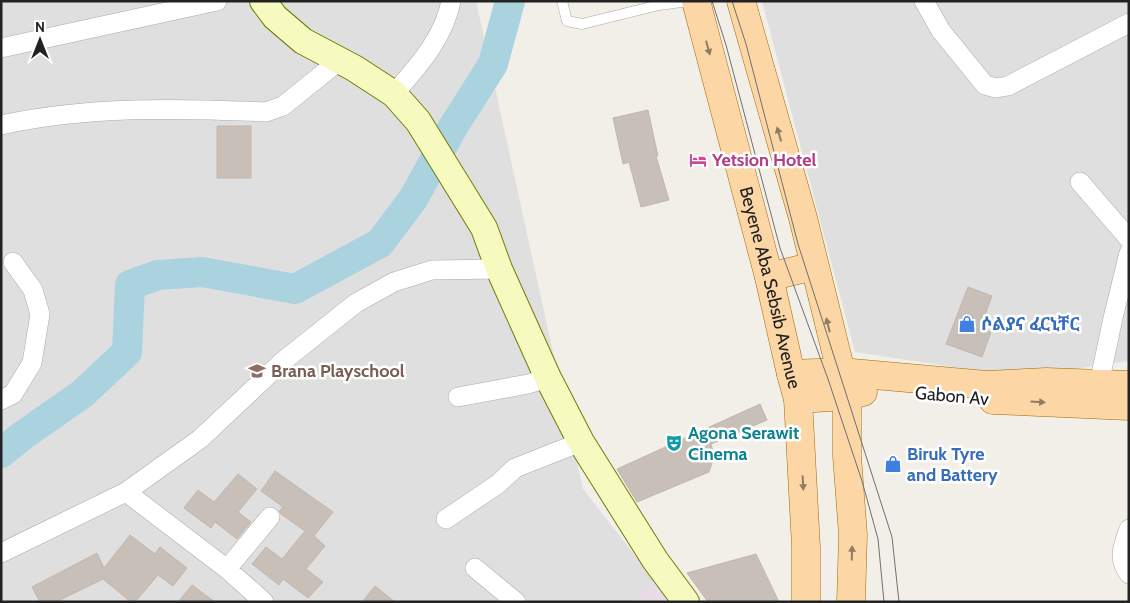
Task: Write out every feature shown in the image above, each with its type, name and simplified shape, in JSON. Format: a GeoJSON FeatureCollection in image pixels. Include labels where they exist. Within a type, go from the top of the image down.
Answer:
{"type":"FeatureCollection","features":[{"type":"Feature","properties":{"kind":"main road","name":"Beyene Aba Sebsib Avenue"},"geometry":{"type":"LineString","coordinates":[[696,1],[769,277],[790,374],[798,400],[806,547],[806,602]]}},
{"type":"Feature","properties":{"kind":"main road"},"geometry":{"type":"LineString","coordinates":[[741,1],[803,218],[844,384],[853,536],[851,602]]}},
{"type":"Feature","properties":{"kind":"main road"},"geometry":{"type":"LineString","coordinates":[[769,277],[814,266]]}},
{"type":"Feature","properties":{"kind":"main road"},"geometry":{"type":"LineString","coordinates":[[790,374],[844,384]]}},
{"type":"Feature","properties":{"kind":"main road","name":"Gabon Av"},"geometry":{"type":"LineString","coordinates":[[798,400],[844,384],[986,385],[1046,382],[1112,398]]}},
{"type":"Feature","properties":{"kind":"main road","name":"Gabon Av"},"geometry":{"type":"LineString","coordinates":[[844,384],[876,389],[1004,401],[1112,398]]}},
{"type":"Feature","properties":{"kind":"main road"},"geometry":{"type":"LineString","coordinates":[[1112,398],[1129,384]]}},
{"type":"Feature","properties":{"kind":"street"},"geometry":{"type":"LineString","coordinates":[[1,48],[217,1]]}},
{"type":"Feature","properties":{"kind":"street"},"geometry":{"type":"LineString","coordinates":[[264,1],[275,17],[303,40],[340,60],[394,94],[418,120],[484,228],[499,269],[548,378],[581,442],[655,560],[686,602]]}},
{"type":"Feature","properties":{"kind":"street"},"geometry":{"type":"LineString","coordinates":[[394,94],[432,47],[449,12],[451,1]]}},
{"type":"Feature","properties":{"kind":"street"},"geometry":{"type":"LineString","coordinates":[[924,1],[941,31],[985,85],[996,88],[1008,86],[1129,23]]}},
{"type":"Feature","properties":{"kind":"street"},"geometry":{"type":"LineString","coordinates":[[1,125],[57,115],[129,109],[266,112],[283,106],[340,60]]}},
{"type":"Feature","properties":{"kind":"street"},"geometry":{"type":"LineString","coordinates":[[1080,182],[1129,238]]}},
{"type":"Feature","properties":{"kind":"street"},"geometry":{"type":"LineString","coordinates":[[1112,398],[1113,318],[1129,254]]}},
{"type":"Feature","properties":{"kind":"street"},"geometry":{"type":"LineString","coordinates":[[1,400],[12,394],[32,363],[40,314],[33,290],[12,262]]}},
{"type":"Feature","properties":{"kind":"street"},"geometry":{"type":"LineString","coordinates":[[1,554],[126,492],[200,439],[282,362],[356,303],[394,282],[432,270],[499,269]]}},
{"type":"Feature","properties":{"kind":"street"},"geometry":{"type":"LineString","coordinates":[[458,397],[528,384],[548,378]]}},
{"type":"Feature","properties":{"kind":"street"},"geometry":{"type":"LineString","coordinates":[[446,519],[498,484],[514,468],[581,442]]}},
{"type":"Feature","properties":{"kind":"street"},"geometry":{"type":"LineString","coordinates":[[126,492],[227,569],[264,602]]}},
{"type":"Feature","properties":{"kind":"street"},"geometry":{"type":"LineString","coordinates":[[227,569],[270,517]]}},
{"type":"Feature","properties":{"kind":"street"},"geometry":{"type":"LineString","coordinates":[[1129,529],[1121,553],[1122,563],[1129,574]]}},
{"type":"Feature","properties":{"kind":"street"},"geometry":{"type":"LineString","coordinates":[[475,568],[516,602]]}},
{"type":"Feature","properties":{"kind":"lane"},"geometry":{"type":"LineString","coordinates":[[562,1],[567,21],[582,24],[659,5],[689,1]]}},
{"type":"Feature","properties":{"kind":"shaded area"},"geometry":{"type":"Polygon","coordinates":[[[1,1],[476,1],[583,489],[655,581],[635,602],[1,602],[1,1]]]}},
{"type":"Feature","properties":{"kind":"shaded area"},"geometry":{"type":"Polygon","coordinates":[[[762,1],[1129,1],[1129,361],[1018,377],[855,352],[762,1]]]}},
{"type":"Feature","properties":{"kind":"shaded area"},"geometry":{"type":"Polygon","coordinates":[[[655,581],[671,602],[635,602],[655,581]]]}},
{"type":"Feature","properties":{"kind":"building"},"geometry":{"type":"Polygon","coordinates":[[[648,110],[658,156],[656,156],[669,200],[641,207],[629,162],[623,164],[613,118],[648,110]]]}},
{"type":"Feature","properties":{"kind":"building"},"geometry":{"type":"Polygon","coordinates":[[[217,126],[251,126],[251,178],[217,178],[217,126]]]}},
{"type":"Feature","properties":{"kind":"building","name":"ሶልያና ፈርኒቸር"},"geometry":{"type":"Polygon","coordinates":[[[968,287],[992,296],[980,328],[991,332],[982,357],[946,344],[968,287]]]}},
{"type":"Feature","properties":{"kind":"building"},"geometry":{"type":"Polygon","coordinates":[[[760,404],[767,420],[711,444],[714,457],[709,472],[637,502],[617,469],[760,404]]]}},
{"type":"Feature","properties":{"kind":"building"},"geometry":{"type":"Polygon","coordinates":[[[275,471],[333,512],[314,536],[325,546],[306,569],[323,582],[308,598],[283,579],[279,585],[252,564],[266,547],[282,559],[305,531],[281,514],[279,511],[283,507],[261,491],[275,471]]]}},
{"type":"Feature","properties":{"kind":"building"},"geometry":{"type":"Polygon","coordinates":[[[238,474],[257,489],[238,512],[251,522],[237,539],[215,522],[211,528],[184,508],[198,490],[214,502],[238,474]]]}},
{"type":"Feature","properties":{"kind":"building"},"geometry":{"type":"Polygon","coordinates":[[[130,535],[155,554],[160,547],[187,568],[173,586],[158,575],[135,602],[131,602],[103,579],[56,602],[40,602],[32,587],[97,553],[104,568],[130,535]]]}},
{"type":"Feature","properties":{"kind":"building"},"geometry":{"type":"Polygon","coordinates":[[[756,554],[779,602],[708,602],[687,573],[756,554]]]}},
{"type":"Feature","properties":{"kind":"building"},"geometry":{"type":"Polygon","coordinates":[[[192,585],[215,602],[178,602],[192,585]]]}},
{"type":"Feature","properties":{"kind":"building"},"geometry":{"type":"Polygon","coordinates":[[[375,586],[395,602],[362,602],[375,586]]]}},
{"type":"Feature","properties":{"kind":"waterway"},"geometry":{"type":"LineString","coordinates":[[1,453],[82,394],[127,352],[130,285],[158,275],[202,272],[295,289],[380,243],[413,199],[453,127],[493,64],[510,1]]}},
{"type":"Feature","properties":{"kind":"tram line"},"geometry":{"type":"LineString","coordinates":[[712,1],[726,45],[780,248],[828,379],[862,481],[878,539],[884,602]]}},
{"type":"Feature","properties":{"kind":"tram line"},"geometry":{"type":"LineString","coordinates":[[732,1],[746,44],[798,244],[892,537],[899,602]]}},
{"type":"Feature","properties":{"kind":"place","name":"Yetsion Hotel"},"geometry":{"type":"Point","coordinates":[698,160]}},
{"type":"Feature","properties":{"kind":"place","name":"ሶልያና ፈርኒቸር"},"geometry":{"type":"Point","coordinates":[967,324]}},
{"type":"Feature","properties":{"kind":"place","name":"Brana Playschool"},"geometry":{"type":"Point","coordinates":[257,371]}},
{"type":"Feature","properties":{"kind":"place","name":"Agona Serawit Cinema"},"geometry":{"type":"Point","coordinates":[674,443]}},
{"type":"Feature","properties":{"kind":"place","name":"Biruk Tyre and Battery"},"geometry":{"type":"Point","coordinates":[893,464]}}]}
